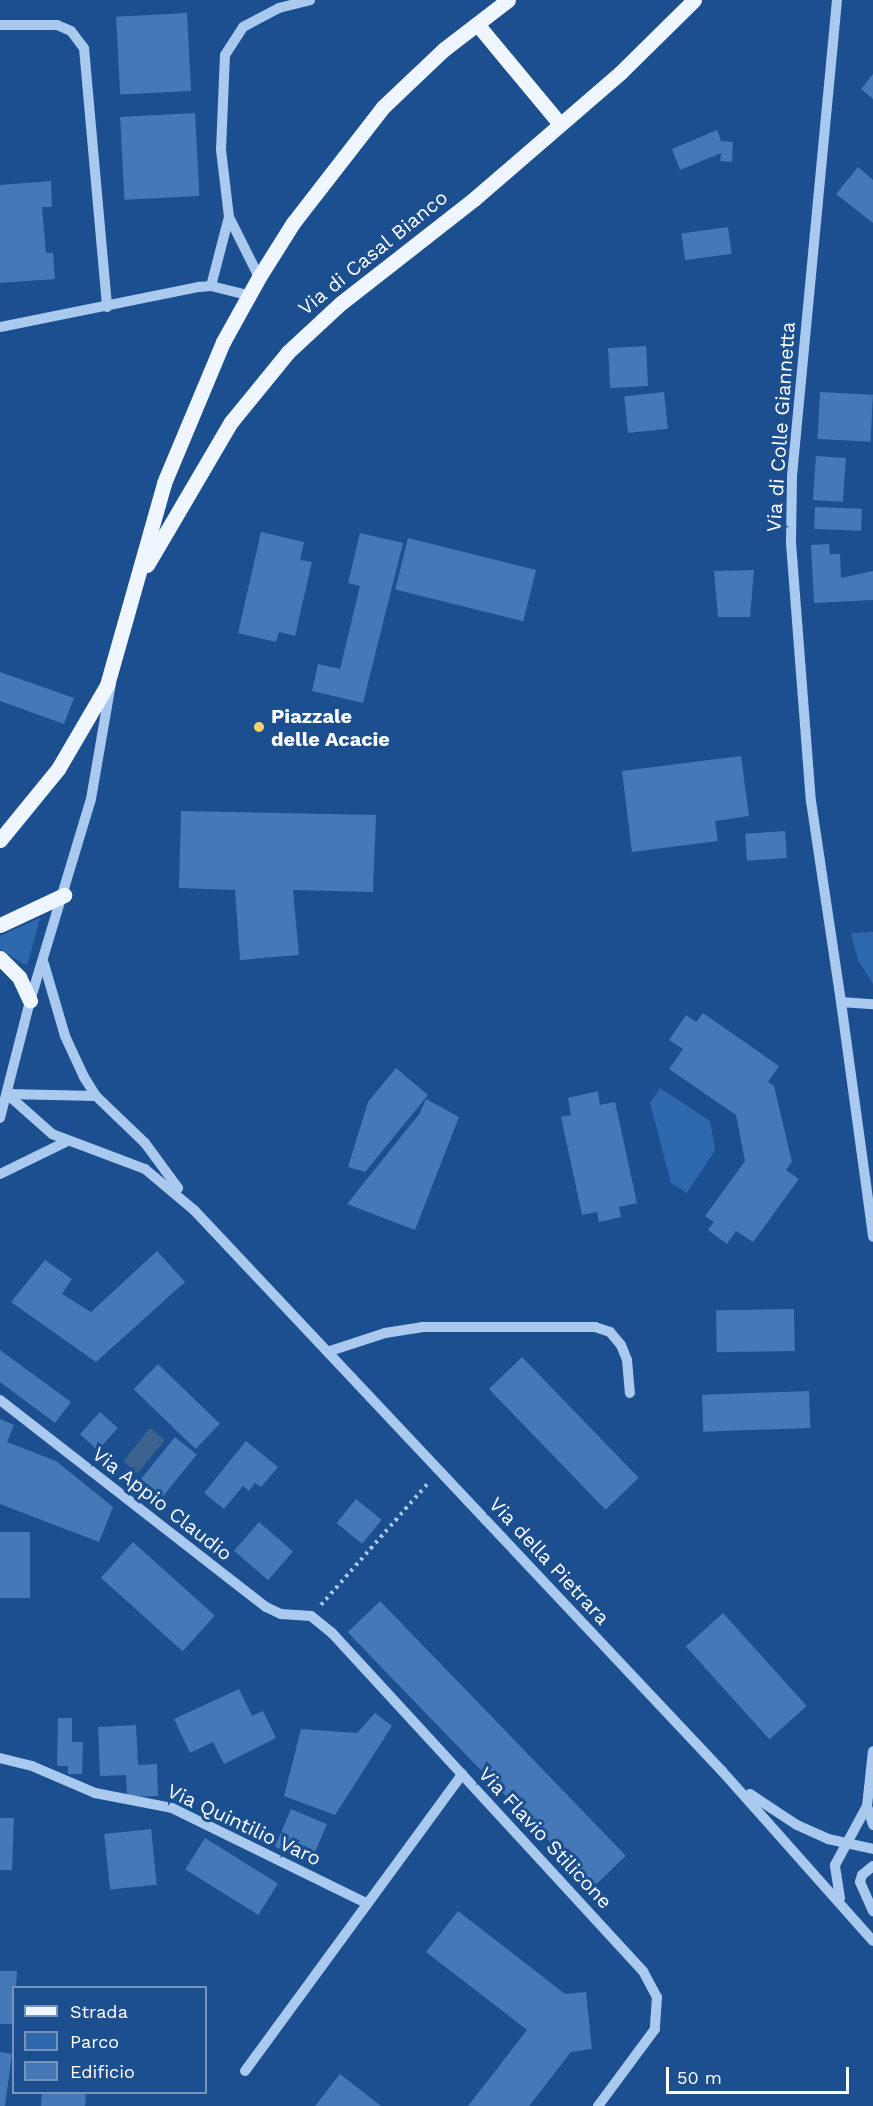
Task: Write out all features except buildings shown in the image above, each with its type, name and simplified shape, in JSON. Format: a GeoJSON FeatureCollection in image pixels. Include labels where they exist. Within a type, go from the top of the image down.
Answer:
{"type":"FeatureCollection","features":[{"type":"Feature","properties":{"kind":"main road","name":"Via di Casal Bianco"},"geometry":{"type":"LineString","coordinates":[[0,840],[36,800],[76,743],[114,666],[135,586],[173,462],[198,398],[259,276],[293,223],[384,107],[423,68],[508,0]]}},
{"type":"Feature","properties":{"kind":"main road","name":"Via di Casal Bianco"},"geometry":{"type":"LineString","coordinates":[[135,586],[231,422],[288,352],[341,303],[620,73],[694,0]]}},
{"type":"Feature","properties":{"kind":"main road"},"geometry":{"type":"LineString","coordinates":[[477,24],[560,124]]}},
{"type":"Feature","properties":{"kind":"main road"},"geometry":{"type":"LineString","coordinates":[[0,925],[64,895]]}},
{"type":"Feature","properties":{"kind":"main road"},"geometry":{"type":"LineString","coordinates":[[0,958],[19,977],[30,1001]]}},
{"type":"Feature","properties":{"kind":"street"},"geometry":{"type":"LineString","coordinates":[[259,276],[229,217],[221,150],[225,55],[243,27],[279,8],[310,0]]}},
{"type":"Feature","properties":{"kind":"street","name":"Via di Colle Giannetta"},"geometry":{"type":"LineString","coordinates":[[837,0],[792,477],[791,543],[811,801],[873,1237]]}},
{"type":"Feature","properties":{"kind":"street"},"geometry":{"type":"LineString","coordinates":[[0,26],[57,25],[71,31],[84,48],[107,307]]}},
{"type":"Feature","properties":{"kind":"street"},"geometry":{"type":"LineString","coordinates":[[211,286],[229,217]]}},
{"type":"Feature","properties":{"kind":"street"},"geometry":{"type":"LineString","coordinates":[[0,327],[211,286],[248,295]]}},
{"type":"Feature","properties":{"kind":"street"},"geometry":{"type":"LineString","coordinates":[[0,1118],[30,1001],[44,962],[91,799],[114,666]]}},
{"type":"Feature","properties":{"kind":"street"},"geometry":{"type":"LineString","coordinates":[[44,962],[65,1036],[96,1096],[138,1135],[194,1210]]}},
{"type":"Feature","properties":{"kind":"street"},"geometry":{"type":"LineString","coordinates":[[841,1002],[873,1004]]}},
{"type":"Feature","properties":{"kind":"street"},"geometry":{"type":"LineString","coordinates":[[7,1094],[96,1096]]}},
{"type":"Feature","properties":{"kind":"street"},"geometry":{"type":"LineString","coordinates":[[7,1094],[28,1116],[66,1142],[119,1157],[145,1169],[194,1210]]}},
{"type":"Feature","properties":{"kind":"street"},"geometry":{"type":"LineString","coordinates":[[0,1174],[66,1142]]}},
{"type":"Feature","properties":{"kind":"street","name":"Via della Pietrara"},"geometry":{"type":"LineString","coordinates":[[194,1210],[330,1351],[722,1771],[871,1936]]}},
{"type":"Feature","properties":{"kind":"street"},"geometry":{"type":"LineString","coordinates":[[330,1351],[385,1333],[422,1327],[595,1327],[610,1332],[621,1345],[627,1360],[630,1393]]}},
{"type":"Feature","properties":{"kind":"street","name":"Via Appio Claudio"},"geometry":{"type":"LineString","coordinates":[[0,1400],[266,1607],[281,1614],[311,1616]]}},
{"type":"Feature","properties":{"kind":"street","name":"Via Flavio Stilicone"},"geometry":{"type":"LineString","coordinates":[[311,1616],[332,1633],[643,1971],[655,1989],[659,2006],[655,2029],[598,2106]]}},
{"type":"Feature","properties":{"kind":"street"},"geometry":{"type":"LineString","coordinates":[[841,1902],[834,1873],[867,1806],[873,1751]]}},
{"type":"Feature","properties":{"kind":"street","name":"Via Quintilio Varo"},"geometry":{"type":"LineString","coordinates":[[0,1758],[32,1766],[95,1793],[172,1808],[366,1903]]}},
{"type":"Feature","properties":{"kind":"street"},"geometry":{"type":"LineString","coordinates":[[722,1771],[796,1825],[848,1844],[873,1849]]}},
{"type":"Feature","properties":{"kind":"street"},"geometry":{"type":"LineString","coordinates":[[245,2071],[462,1774]]}},
{"type":"Feature","properties":{"kind":"street"},"geometry":{"type":"LineString","coordinates":[[867,1806],[873,1825]]}},
{"type":"Feature","properties":{"kind":"street"},"geometry":{"type":"LineString","coordinates":[[873,1866],[862,1875],[860,1882],[873,1911]]}},
{"type":"Feature","properties":{"kind":"path"},"geometry":{"type":"LineString","coordinates":[[311,1616],[440,1470]]}},
{"type":"Feature","properties":{"kind":"green space"},"geometry":{"type":"Polygon","coordinates":[[[40,918],[27,966],[0,949],[0,936],[40,918]]]}},
{"type":"Feature","properties":{"kind":"green space"},"geometry":{"type":"Polygon","coordinates":[[[873,932],[873,984],[858,960],[851,933],[873,932]]]}},
{"type":"Feature","properties":{"kind":"green space"},"geometry":{"type":"Polygon","coordinates":[[[660,1088],[710,1121],[715,1150],[687,1193],[671,1183],[650,1103],[660,1088]]]}},
{"type":"Feature","properties":{"kind":"shaded area"},"geometry":{"type":"Polygon","coordinates":[[[150,1428],[165,1440],[138,1473],[123,1461],[150,1428]]]}},
{"type":"Feature","properties":{"kind":"place","name":"Piazzale delle Acacie"},"geometry":{"type":"Point","coordinates":[259,727]}}]}
